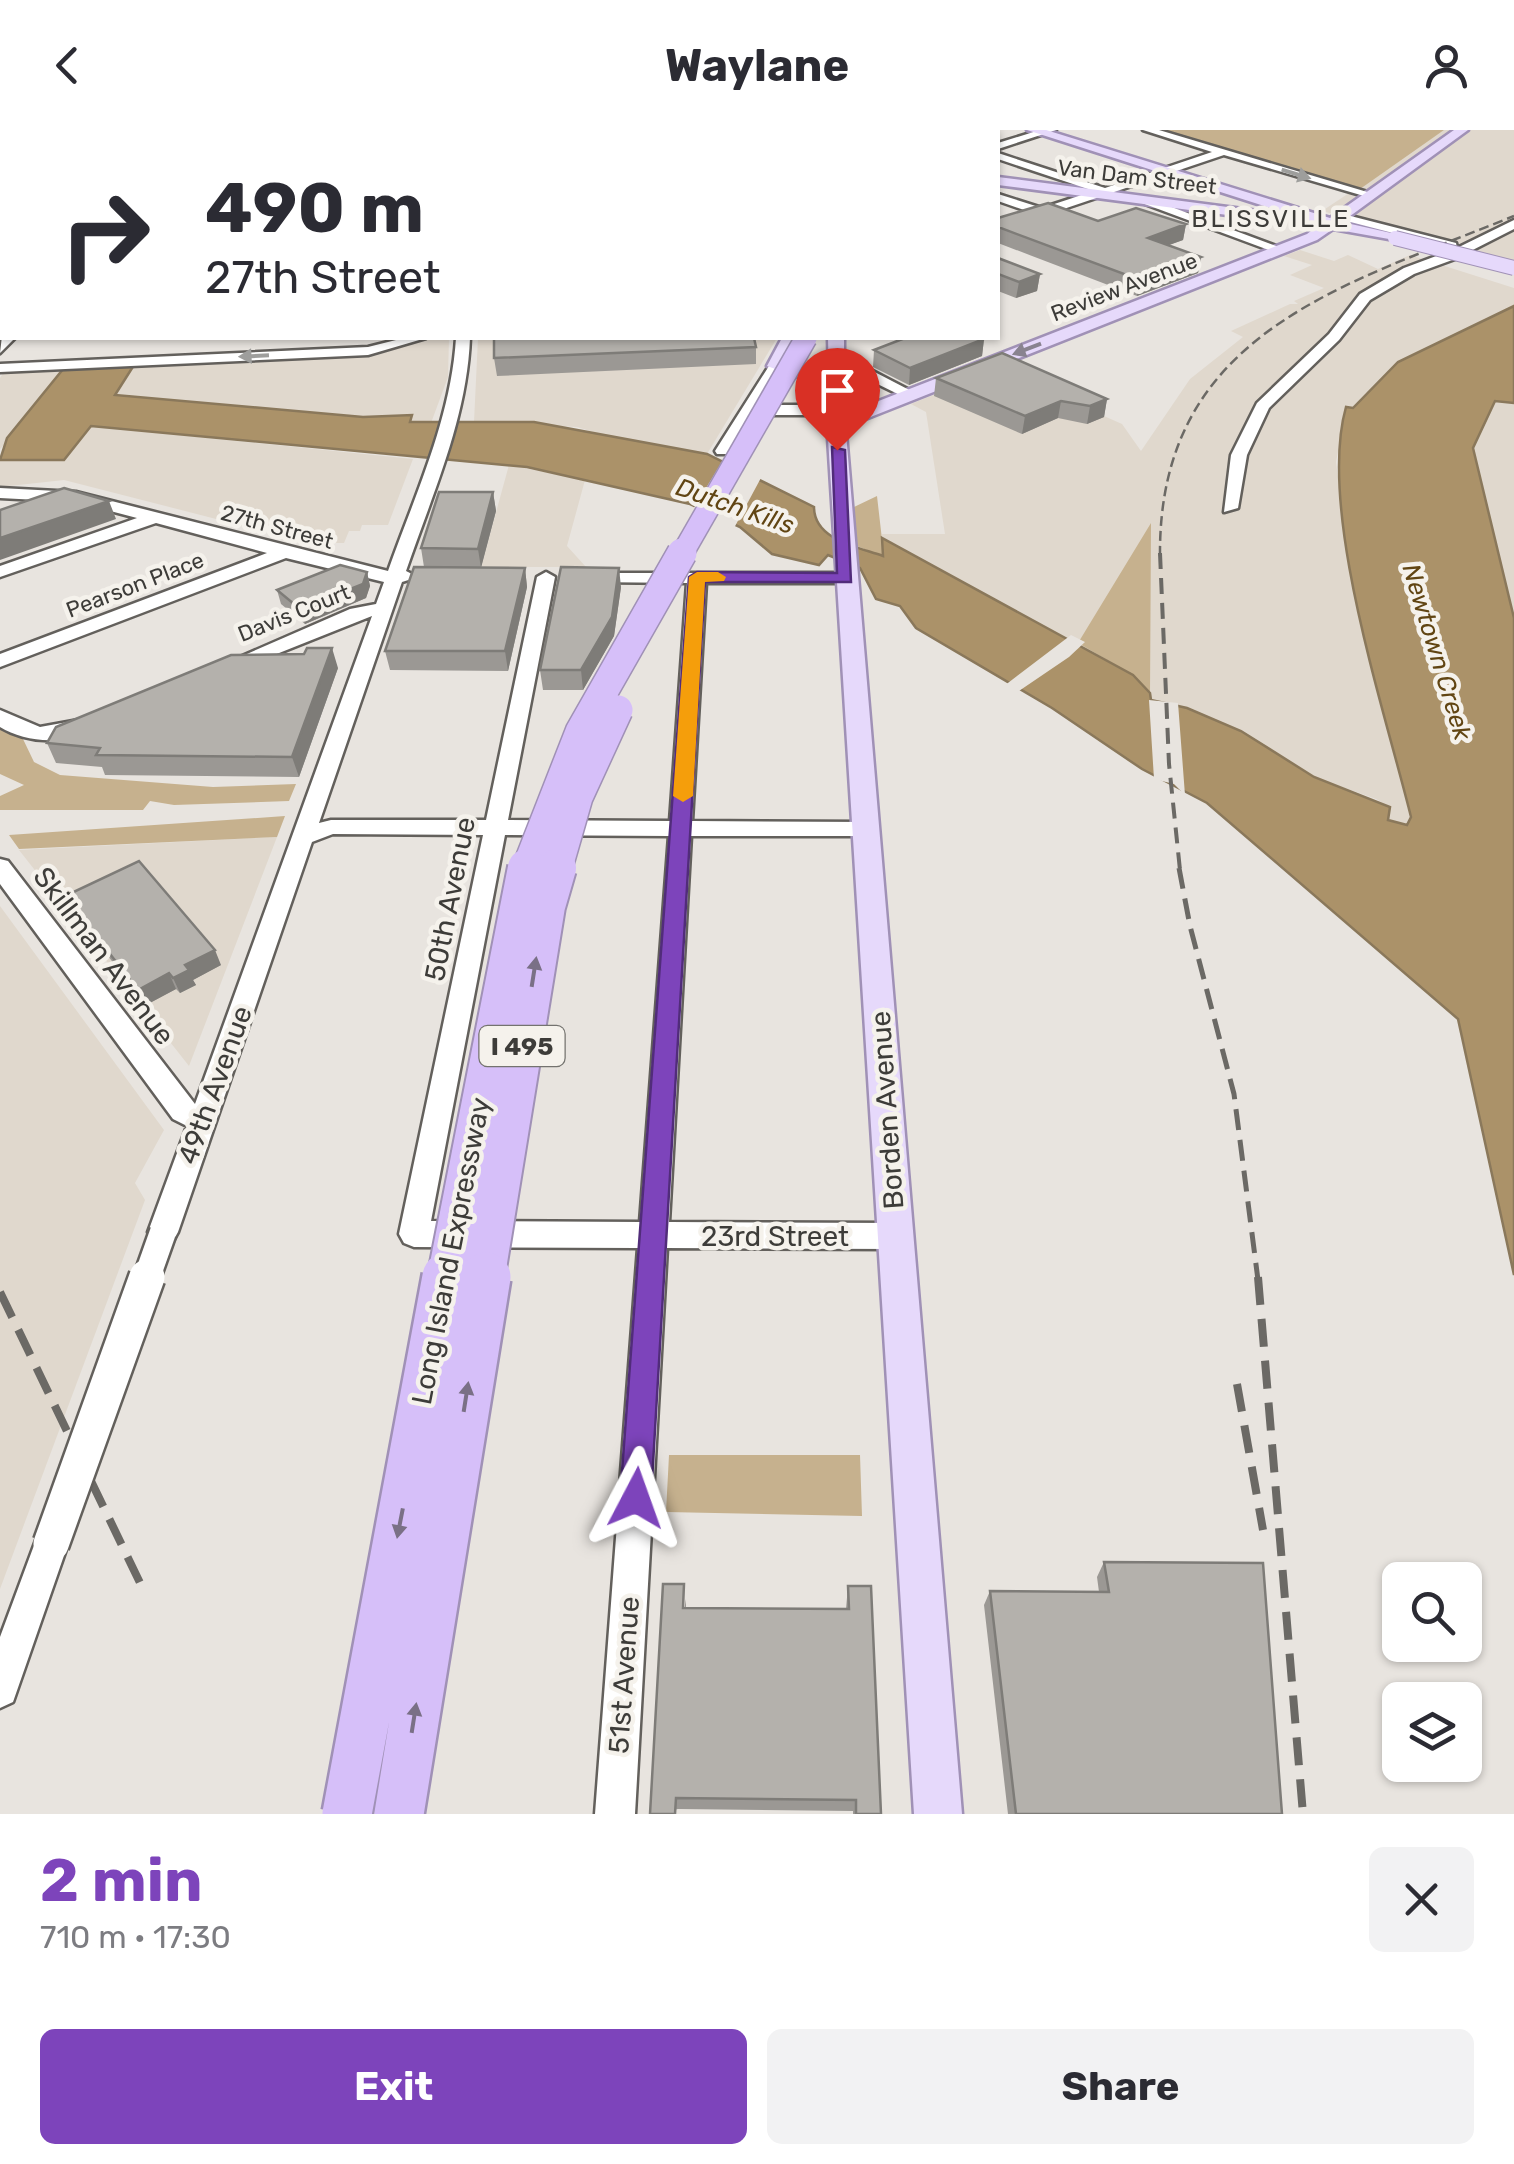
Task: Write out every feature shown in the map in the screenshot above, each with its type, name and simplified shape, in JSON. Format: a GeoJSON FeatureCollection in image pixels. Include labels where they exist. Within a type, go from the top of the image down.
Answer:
{"type":"FeatureCollection","features":[{"type":"Feature","properties":{"kind":"highway","name":"Long Island Expressway"},"geometry":{"type":"LineString","coordinates":[[347,1814],[504,963],[529,858],[556,784],[590,712],[805,340]]}},
{"type":"Feature","properties":{"kind":"highway","name":"Long Island Expressway"},"geometry":{"type":"LineString","coordinates":[[398,1814],[536,964],[559,856],[585,780],[616,714],[806,378],[833,348]]}},
{"type":"Feature","properties":{"kind":"main road","name":"Review Avenue"},"geometry":{"type":"LineString","coordinates":[[835,411],[858,415],[1312,238],[1462,130]]}},
{"type":"Feature","properties":{"kind":"main road"},"geometry":{"type":"LineString","coordinates":[[1042,131],[1274,204],[1514,268]]}},
{"type":"Feature","properties":{"kind":"main road","name":"Van Dam Street"},"geometry":{"type":"LineString","coordinates":[[1000,182],[1259,215],[1334,219]]}},
{"type":"Feature","properties":{"kind":"main road"},"geometry":{"type":"LineString","coordinates":[[1259,215],[1274,204]]}},
{"type":"Feature","properties":{"kind":"main road"},"geometry":{"type":"LineString","coordinates":[[785,367],[790,340]]}},
{"type":"Feature","properties":{"kind":"main road"},"geometry":{"type":"LineString","coordinates":[[785,367],[833,348]]}},
{"type":"Feature","properties":{"kind":"main road","name":"Borden Avenue"},"geometry":{"type":"LineString","coordinates":[[833,348],[845,570],[938,1814]]}},
{"type":"Feature","properties":{"kind":"main road"},"geometry":{"type":"LineString","coordinates":[[785,367],[821,379],[835,411]]}},
{"type":"Feature","properties":{"kind":"street"},"geometry":{"type":"LineString","coordinates":[[1148,130],[1368,194]]}},
{"type":"Feature","properties":{"kind":"street"},"geometry":{"type":"LineString","coordinates":[[1000,145],[1042,131]]}},
{"type":"Feature","properties":{"kind":"street"},"geometry":{"type":"LineString","coordinates":[[1000,226],[1223,152]]}},
{"type":"Feature","properties":{"kind":"street"},"geometry":{"type":"LineString","coordinates":[[1000,157],[1100,193]]}},
{"type":"Feature","properties":{"kind":"street"},"geometry":{"type":"LineString","coordinates":[[1000,198],[1041,212]]}},
{"type":"Feature","properties":{"kind":"street"},"geometry":{"type":"LineString","coordinates":[[1146,201],[1281,250]]}},
{"type":"Feature","properties":{"kind":"street"},"geometry":{"type":"LineString","coordinates":[[1334,219],[1461,249]]}},
{"type":"Feature","properties":{"kind":"street"},"geometry":{"type":"LineString","coordinates":[[1334,219],[1438,260]]}},
{"type":"Feature","properties":{"kind":"street"},"geometry":{"type":"LineString","coordinates":[[1230,508],[1244,442],[1272,394],[1334,337],[1370,293],[1514,224]]}},
{"type":"Feature","properties":{"kind":"street"},"geometry":{"type":"LineString","coordinates":[[0,368],[352,352],[409,340]]}},
{"type":"Feature","properties":{"kind":"street","name":"49th Avenue"},"geometry":{"type":"LineString","coordinates":[[0,1689],[452,418],[461,378],[463,340]]}},
{"type":"Feature","properties":{"kind":"street"},"geometry":{"type":"LineString","coordinates":[[833,348],[860,370],[911,395]]}},
{"type":"Feature","properties":{"kind":"street"},"geometry":{"type":"LineString","coordinates":[[723,451],[785,367]]}},
{"type":"Feature","properties":{"kind":"street","name":"Review Avenue"},"geometry":{"type":"LineString","coordinates":[[750,410],[835,411]]}},
{"type":"Feature","properties":{"kind":"street","name":"27th Street"},"geometry":{"type":"LineString","coordinates":[[0,494],[69,496],[395,577],[433,577]]}},
{"type":"Feature","properties":{"kind":"street"},"geometry":{"type":"LineString","coordinates":[[0,572],[154,518]]}},
{"type":"Feature","properties":{"kind":"street","name":"Pearson Place"},"geometry":{"type":"LineString","coordinates":[[0,661],[285,552]]}},
{"type":"Feature","properties":{"kind":"street"},"geometry":{"type":"LineString","coordinates":[[697,577],[845,570]]}},
{"type":"Feature","properties":{"kind":"street","name":"50th Avenue"},"geometry":{"type":"LineString","coordinates":[[414,1234],[496,827],[536,577],[697,577]]}},
{"type":"Feature","properties":{"kind":"street","name":"51st Avenue"},"geometry":{"type":"LineString","coordinates":[[615,1814],[697,577]]}},
{"type":"Feature","properties":{"kind":"street","name":"Davis Court"},"geometry":{"type":"LineString","coordinates":[[208,674],[358,613],[385,608]]}},
{"type":"Feature","properties":{"kind":"street"},"geometry":{"type":"LineString","coordinates":[[0,716],[14,728],[38,734],[74,729],[104,717]]}},
{"type":"Feature","properties":{"kind":"street"},"geometry":{"type":"LineString","coordinates":[[304,837],[331,827],[866,830]]}},
{"type":"Feature","properties":{"kind":"street","name":"Skillman Avenue"},"geometry":{"type":"LineString","coordinates":[[0,867],[183,1111],[202,1121]]}},
{"type":"Feature","properties":{"kind":"street","name":"23rd Street"},"geometry":{"type":"LineString","coordinates":[[414,1234],[896,1236]]}},
{"type":"Feature","properties":{"kind":"shaded area"},"geometry":{"type":"Polygon","coordinates":[[[1161,130],[1444,130],[1360,189],[1161,130]]]}},
{"type":"Feature","properties":{"kind":"shaded area"},"geometry":{"type":"Polygon","coordinates":[[[1444,130],[1514,130],[1514,262],[1322,211],[1444,130]]]}},
{"type":"Feature","properties":{"kind":"shaded area"},"geometry":{"type":"Polygon","coordinates":[[[1300,250],[1334,261],[1348,255],[1378,269],[1410,255],[1514,288],[1514,306],[1398,362],[1353,408],[1347,407],[1336,462],[1345,535],[1411,822],[1408,825],[1388,820],[1390,807],[1376,799],[1314,777],[1150,700],[1150,693],[1133,675],[882,538],[882,534],[945,534],[926,412],[911,404],[998,369],[1122,424],[1141,451],[1190,379],[1243,337],[1231,331],[1298,304],[1294,301],[1324,288],[1290,275],[1312,265],[1284,256],[1300,250]]]}},
{"type":"Feature","properties":{"kind":"shaded area"},"geometry":{"type":"Polygon","coordinates":[[[424,340],[449,340],[448,377],[431,423],[410,421],[411,415],[363,417],[114,395],[134,365],[374,356],[424,340]]]}},
{"type":"Feature","properties":{"kind":"shaded area"},"geometry":{"type":"Polygon","coordinates":[[[478,340],[776,340],[707,454],[616,439],[577,427],[474,422],[478,340]]]}},
{"type":"Feature","properties":{"kind":"shaded area"},"geometry":{"type":"Polygon","coordinates":[[[64,368],[0,449],[0,378],[5,370],[64,368]]]}},
{"type":"Feature","properties":{"kind":"shaded area"},"geometry":{"type":"Polygon","coordinates":[[[1496,400],[1514,403],[1514,618],[1473,448],[1496,400]]]}},
{"type":"Feature","properties":{"kind":"shaded area"},"geometry":{"type":"Polygon","coordinates":[[[91,426],[413,459],[388,525],[362,525],[360,531],[349,531],[344,543],[310,543],[64,480],[0,487],[0,460],[64,460],[91,426]]]}},
{"type":"Feature","properties":{"kind":"shaded area"},"geometry":{"type":"Polygon","coordinates":[[[509,465],[585,480],[567,546],[586,567],[481,567],[509,465]]]}},
{"type":"Feature","properties":{"kind":"shaded area"},"geometry":{"type":"Polygon","coordinates":[[[877,496],[884,557],[857,546],[854,507],[877,496]]]}},
{"type":"Feature","properties":{"kind":"shaded area"},"geometry":{"type":"Polygon","coordinates":[[[1151,523],[1150,693],[1133,675],[1078,643],[1151,523]]]}},
{"type":"Feature","properties":{"kind":"shaded area"},"geometry":{"type":"Polygon","coordinates":[[[0,726],[23,739],[34,762],[60,775],[213,787],[296,784],[289,801],[174,805],[150,801],[143,810],[0,810],[0,796],[24,785],[0,774],[0,726]]]}},
{"type":"Feature","properties":{"kind":"shaded area"},"geometry":{"type":"Polygon","coordinates":[[[285,816],[277,837],[19,849],[9,835],[285,816]]]}},
{"type":"Feature","properties":{"kind":"shaded area"},"geometry":{"type":"Polygon","coordinates":[[[277,837],[189,1066],[19,850],[277,837]]]}},
{"type":"Feature","properties":{"kind":"shaded area"},"geometry":{"type":"Polygon","coordinates":[[[0,906],[164,1130],[135,1183],[145,1200],[0,1589],[0,906]]]}},
{"type":"Feature","properties":{"kind":"shaded area"},"geometry":{"type":"Polygon","coordinates":[[[669,1455],[860,1455],[862,1516],[666,1512],[669,1455]]]}},
{"type":"Feature","properties":{"kind":"water"},"geometry":{"type":"Polygon","coordinates":[[[1514,306],[1514,403],[1495,401],[1473,448],[1514,618],[1514,1275],[1458,1019],[1207,803],[1142,769],[1052,708],[916,628],[900,606],[876,599],[860,568],[828,555],[819,565],[772,554],[740,527],[690,504],[527,467],[91,426],[64,460],[0,460],[7,438],[64,368],[134,365],[115,395],[363,417],[412,415],[410,422],[534,422],[707,454],[814,507],[821,527],[839,541],[883,556],[882,538],[1133,675],[1150,693],[1151,700],[1187,708],[1241,731],[1314,777],[1390,807],[1388,820],[1407,825],[1411,817],[1371,668],[1347,554],[1339,450],[1346,407],[1353,408],[1398,362],[1514,306]]]}},
{"type":"Feature","properties":{"kind":"pier"},"geometry":{"type":"Polygon","coordinates":[[[725,457],[762,476],[733,530],[692,511],[725,457]]]}},
{"type":"Feature","properties":{"kind":"pier"},"geometry":{"type":"Polygon","coordinates":[[[1071,635],[1085,642],[1069,657],[1016,693],[1004,686],[1071,635]]]}},
{"type":"Feature","properties":{"kind":"pier"},"geometry":{"type":"Polygon","coordinates":[[[1149,700],[1178,703],[1185,795],[1174,784],[1154,779],[1149,700]]]}},
{"type":"Feature","properties":{"kind":"building"},"geometry":{"type":"Polygon","coordinates":[[[1048,203],[1098,221],[1136,208],[1186,224],[1148,238],[1201,257],[1140,280],[1000,228],[1000,217],[1048,203]]]}},
{"type":"Feature","properties":{"kind":"building"},"geometry":{"type":"Polygon","coordinates":[[[1000,259],[1040,274],[1019,282],[1000,275],[1000,259]]]}},
{"type":"Feature","properties":{"kind":"building"},"geometry":{"type":"Polygon","coordinates":[[[494,340],[754,340],[756,347],[494,358],[494,340]]]}},
{"type":"Feature","properties":{"kind":"building"},"geometry":{"type":"Polygon","coordinates":[[[900,340],[981,340],[910,368],[874,350],[900,340]]]}},
{"type":"Feature","properties":{"kind":"building"},"geometry":{"type":"Polygon","coordinates":[[[1002,353],[1107,399],[1090,406],[1061,401],[1025,416],[936,378],[1002,353]]]}},
{"type":"Feature","properties":{"kind":"building"},"geometry":{"type":"Polygon","coordinates":[[[64,488],[109,501],[0,538],[0,510],[64,488]]]}},
{"type":"Feature","properties":{"kind":"building"},"geometry":{"type":"Polygon","coordinates":[[[439,492],[493,492],[478,549],[421,548],[439,492]]]}},
{"type":"Feature","properties":{"kind":"building"},"geometry":{"type":"Polygon","coordinates":[[[340,565],[367,572],[363,584],[300,609],[277,590],[340,565]]]}},
{"type":"Feature","properties":{"kind":"building"},"geometry":{"type":"Polygon","coordinates":[[[414,567],[525,568],[505,651],[385,651],[414,567]]]}},
{"type":"Feature","properties":{"kind":"building"},"geometry":{"type":"Polygon","coordinates":[[[561,567],[619,568],[612,617],[581,670],[540,670],[561,567]]]}},
{"type":"Feature","properties":{"kind":"building"},"geometry":{"type":"Polygon","coordinates":[[[307,648],[332,648],[292,757],[96,755],[100,748],[47,743],[56,727],[231,655],[304,654],[307,648]]]}},
{"type":"Feature","properties":{"kind":"building"},"geometry":{"type":"Polygon","coordinates":[[[139,861],[215,950],[185,965],[189,970],[173,978],[169,973],[138,990],[65,896],[139,861]]]}},
{"type":"Feature","properties":{"kind":"building"},"geometry":{"type":"Polygon","coordinates":[[[1104,1562],[1263,1563],[1282,1814],[1016,1814],[990,1591],[1109,1592],[1104,1562]]]}},
{"type":"Feature","properties":{"kind":"building"},"geometry":{"type":"Polygon","coordinates":[[[663,1584],[684,1584],[683,1608],[849,1609],[848,1586],[871,1586],[881,1814],[856,1814],[856,1800],[676,1798],[675,1814],[650,1814],[663,1584]]]}},
{"type":"Feature","properties":{"kind":"railway"},"geometry":{"type":"LineString","coordinates":[[1160,555],[1168,480],[1190,419],[1226,369],[1272,329],[1326,296],[1386,267],[1514,216]]}},
{"type":"Feature","properties":{"kind":"railway"},"geometry":{"type":"LineString","coordinates":[[1160,555],[1169,764],[1180,870]]}},
{"type":"Feature","properties":{"kind":"railway"},"geometry":{"type":"LineString","coordinates":[[1179,868],[1190,926],[1234,1094],[1258,1280]]}},
{"type":"Feature","properties":{"kind":"railway"},"geometry":{"type":"LineString","coordinates":[[1258,1277],[1303,1814]]}},
{"type":"Feature","properties":{"kind":"railway"},"geometry":{"type":"LineString","coordinates":[[0,1292],[143,1589]]}},
{"type":"Feature","properties":{"kind":"railway"},"geometry":{"type":"LineString","coordinates":[[1237,1384],[1263,1530]]}},
{"type":"Feature","properties":{"kind":"slow traffic"},"geometry":{"type":"LineString","coordinates":[[683,796],[697,577],[718,577]]}},
{"type":"Feature","properties":{"kind":"district","name":"BLISSVILLE"},"geometry":{"type":"Point","coordinates":[1271,218]}},
{"type":"Feature","properties":{"kind":"route"},"geometry":{"type":"LineString","coordinates":[[636,1498],[697,577],[845,578],[837,450]]}},
{"type":"Feature","properties":{"kind":"water label","name":"Dutch Kills"},"geometry":{"type":"Point","coordinates":[735,506]}},
{"type":"Feature","properties":{"kind":"water label","name":"Newtown Creek"},"geometry":{"type":"Point","coordinates":[1437,652]}}]}
